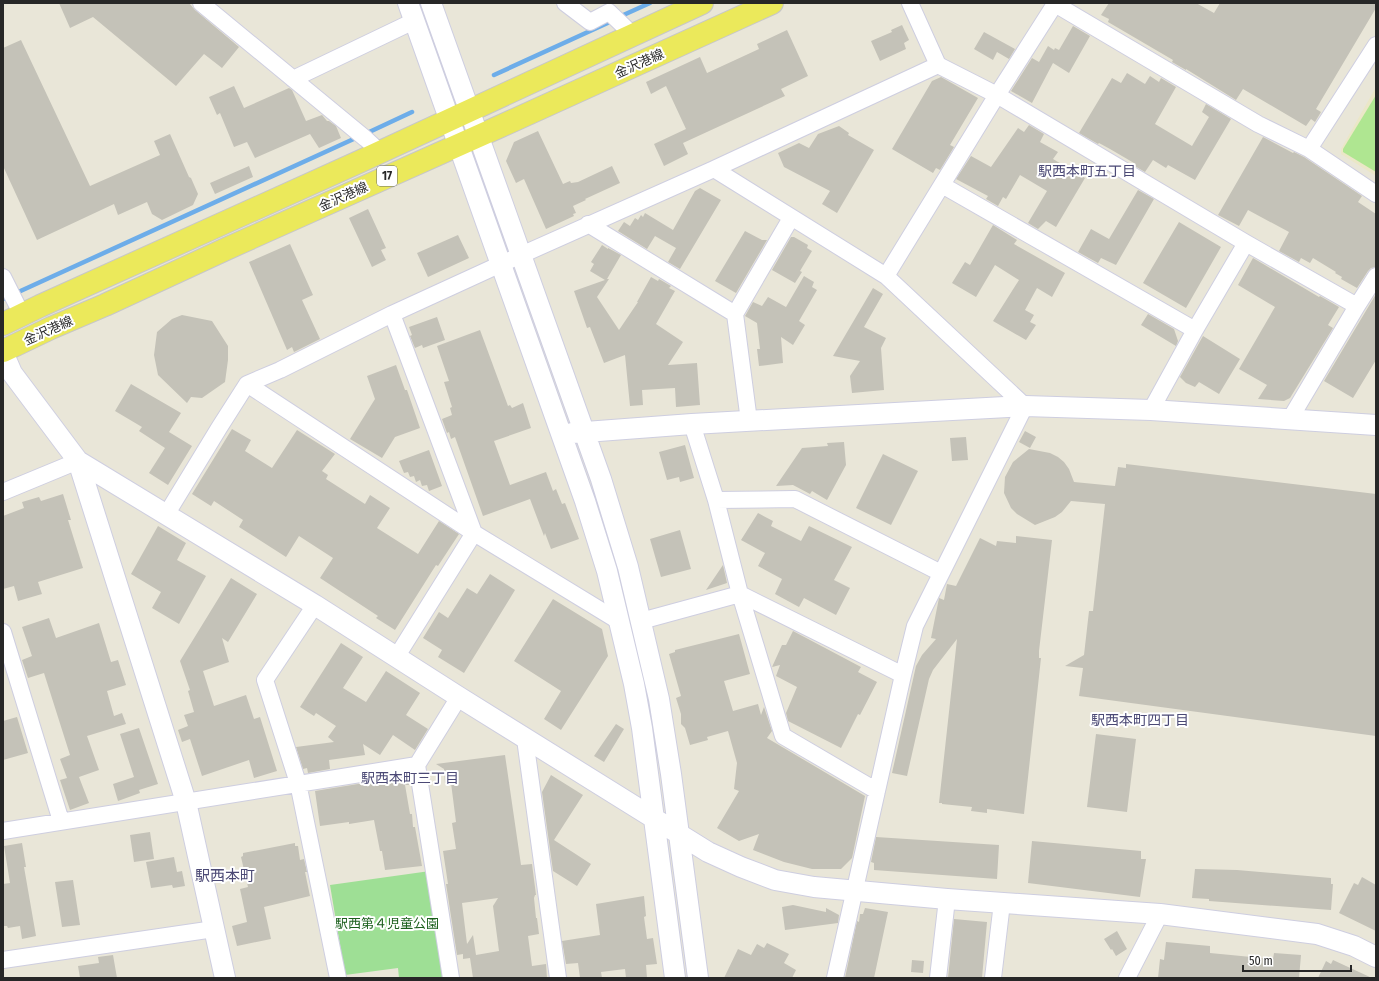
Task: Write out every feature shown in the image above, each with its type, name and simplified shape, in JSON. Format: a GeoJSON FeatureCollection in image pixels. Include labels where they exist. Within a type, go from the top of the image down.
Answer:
{"type":"FeatureCollection","features":[{"type":"Feature","properties":{"kind":"main road","name":"金沢港線"},"geometry":{"type":"LineString","coordinates":[[10,302],[368,141],[450,120],[470,111],[622,24],[702,3]]}},
{"type":"Feature","properties":{"kind":"main road","name":"金沢港線"},"geometry":{"type":"LineString","coordinates":[[3,351],[772,3]]}},
{"type":"Feature","properties":{"kind":"street"},"geometry":{"type":"LineString","coordinates":[[201,3],[368,141]]}},
{"type":"Feature","properties":{"kind":"street"},"geometry":{"type":"LineString","coordinates":[[431,3],[601,479],[628,567],[659,699],[671,774],[698,978]]}},
{"type":"Feature","properties":{"kind":"street"},"geometry":{"type":"LineString","coordinates":[[565,3],[590,22],[609,12],[622,24]]}},
{"type":"Feature","properties":{"kind":"street"},"geometry":{"type":"LineString","coordinates":[[910,3],[938,66],[997,94],[1357,306]]}},
{"type":"Feature","properties":{"kind":"street"},"geometry":{"type":"LineString","coordinates":[[886,276],[997,94],[1055,4],[1258,124],[1309,149],[1376,194]]}},
{"type":"Feature","properties":{"kind":"street"},"geometry":{"type":"LineString","coordinates":[[293,79],[411,12],[586,501],[603,557],[620,622],[642,728],[676,978]]}},
{"type":"Feature","properties":{"kind":"street"},"geometry":{"type":"LineString","coordinates":[[1309,149],[1376,45]]}},
{"type":"Feature","properties":{"kind":"street"},"geometry":{"type":"LineString","coordinates":[[166,515],[214,434],[247,384],[280,370],[392,314],[938,66]]}},
{"type":"Feature","properties":{"kind":"street"},"geometry":{"type":"LineString","coordinates":[[714,169],[886,276],[1025,406]]}},
{"type":"Feature","properties":{"kind":"street"},"geometry":{"type":"LineString","coordinates":[[942,185],[1195,330]]}},
{"type":"Feature","properties":{"kind":"street"},"geometry":{"type":"LineString","coordinates":[[749,421],[735,314],[791,218]]}},
{"type":"Feature","properties":{"kind":"street"},"geometry":{"type":"LineString","coordinates":[[588,224],[735,314]]}},
{"type":"Feature","properties":{"kind":"street"},"geometry":{"type":"LineString","coordinates":[[1151,410],[1246,242]]}},
{"type":"Feature","properties":{"kind":"street"},"geometry":{"type":"LineString","coordinates":[[1290,419],[1376,276]]}},
{"type":"Feature","properties":{"kind":"street"},"geometry":{"type":"LineString","coordinates":[[392,314],[474,533]]}},
{"type":"Feature","properties":{"kind":"street"},"geometry":{"type":"LineString","coordinates":[[3,351],[12,373],[78,461],[186,802],[225,978]]}},
{"type":"Feature","properties":{"kind":"street"},"geometry":{"type":"LineString","coordinates":[[247,384],[474,533],[620,622]]}},
{"type":"Feature","properties":{"kind":"street"},"geometry":{"type":"LineString","coordinates":[[562,434],[692,424],[1025,406],[1151,410],[1376,425]]}},
{"type":"Feature","properties":{"kind":"street"},"geometry":{"type":"LineString","coordinates":[[835,978],[902,675],[915,626],[1025,406]]}},
{"type":"Feature","properties":{"kind":"street"},"geometry":{"type":"LineString","coordinates":[[692,424],[716,500],[740,594],[782,736],[877,791]]}},
{"type":"Feature","properties":{"kind":"street"},"geometry":{"type":"LineString","coordinates":[[3,492],[78,461]]}},
{"type":"Feature","properties":{"kind":"street"},"geometry":{"type":"LineString","coordinates":[[78,461],[315,605],[459,697],[708,852],[775,880],[814,887],[947,899],[1160,914],[1317,934],[1354,946],[1376,957]]}},
{"type":"Feature","properties":{"kind":"street"},"geometry":{"type":"LineString","coordinates":[[716,500],[795,499],[941,573]]}},
{"type":"Feature","properties":{"kind":"street"},"geometry":{"type":"LineString","coordinates":[[396,656],[474,533]]}},
{"type":"Feature","properties":{"kind":"street"},"geometry":{"type":"LineString","coordinates":[[641,621],[740,594],[902,675]]}},
{"type":"Feature","properties":{"kind":"street"},"geometry":{"type":"LineString","coordinates":[[315,605],[265,680],[298,783],[338,978]]}},
{"type":"Feature","properties":{"kind":"street"},"geometry":{"type":"LineString","coordinates":[[3,632],[61,822]]}},
{"type":"Feature","properties":{"kind":"street"},"geometry":{"type":"LineString","coordinates":[[451,978],[417,765],[459,697]]}},
{"type":"Feature","properties":{"kind":"street"},"geometry":{"type":"LineString","coordinates":[[526,739],[558,978]]}},
{"type":"Feature","properties":{"kind":"street"},"geometry":{"type":"LineString","coordinates":[[3,831],[417,765]]}},
{"type":"Feature","properties":{"kind":"street"},"geometry":{"type":"LineString","coordinates":[[938,978],[947,899]]}},
{"type":"Feature","properties":{"kind":"street"},"geometry":{"type":"LineString","coordinates":[[993,978],[1002,903]]}},
{"type":"Feature","properties":{"kind":"street"},"geometry":{"type":"LineString","coordinates":[[1127,978],[1160,914]]}},
{"type":"Feature","properties":{"kind":"street"},"geometry":{"type":"LineString","coordinates":[[3,960],[214,929]]}},
{"type":"Feature","properties":{"kind":"shaded area"},"geometry":{"type":"Polygon","coordinates":[[[1376,87],[1376,176],[1341,154],[1341,149],[1376,87]]]}},
{"type":"Feature","properties":{"kind":"green space"},"geometry":{"type":"Polygon","coordinates":[[[1376,95],[1376,172],[1343,152],[1343,149],[1376,95]]]}},
{"type":"Feature","properties":{"kind":"green space","name":"駅西第４児童公園"},"geometry":{"type":"Polygon","coordinates":[[[430,871],[445,978],[399,978],[398,968],[345,975],[330,885],[430,871]]]}},
{"type":"Feature","properties":{"kind":"building"},"geometry":{"type":"Polygon","coordinates":[[[59,3],[189,3],[195,10],[239,47],[222,68],[204,54],[176,86],[93,17],[70,28],[59,3]]]}},
{"type":"Feature","properties":{"kind":"building"},"geometry":{"type":"Polygon","coordinates":[[[1109,3],[1196,3],[1214,13],[1220,3],[1376,3],[1376,8],[1316,109],[1321,112],[1315,122],[1311,119],[1306,126],[1243,89],[1236,100],[1172,62],[1173,60],[1108,22],[1109,19],[1101,15],[1109,3]]]}},
{"type":"Feature","properties":{"kind":"building"},"geometry":{"type":"Polygon","coordinates":[[[902,25],[909,40],[904,43],[906,49],[880,61],[871,41],[892,32],[891,30],[902,25]]]}},
{"type":"Feature","properties":{"kind":"building"},"geometry":{"type":"Polygon","coordinates":[[[1073,26],[1090,36],[1069,73],[1053,63],[1032,103],[1011,91],[1032,58],[1039,62],[1048,46],[1054,50],[1055,48],[1059,50],[1073,26]]]}},
{"type":"Feature","properties":{"kind":"building"},"geometry":{"type":"Polygon","coordinates":[[[787,30],[808,76],[781,89],[785,96],[683,143],[688,154],[664,166],[654,144],[686,129],[666,86],[651,94],[646,82],[700,57],[707,73],[759,49],[757,44],[787,30]]]}},
{"type":"Feature","properties":{"kind":"building"},"geometry":{"type":"Polygon","coordinates":[[[984,32],[1015,49],[1009,59],[997,52],[993,60],[974,49],[984,32]]]}},
{"type":"Feature","properties":{"kind":"building"},"geometry":{"type":"Polygon","coordinates":[[[21,40],[90,186],[160,155],[154,141],[170,134],[198,194],[193,205],[162,220],[152,214],[147,202],[118,215],[114,204],[37,240],[3,166],[3,48],[21,40]]]}},
{"type":"Feature","properties":{"kind":"building"},"geometry":{"type":"Polygon","coordinates":[[[1127,73],[1145,84],[1150,76],[1159,82],[1161,78],[1176,87],[1155,124],[1192,146],[1209,117],[1202,112],[1206,104],[1231,119],[1195,180],[1168,165],[1166,168],[1153,160],[1145,172],[1133,165],[1134,163],[1079,133],[1112,78],[1121,83],[1127,73]]]}},
{"type":"Feature","properties":{"kind":"building"},"geometry":{"type":"Polygon","coordinates":[[[941,77],[978,98],[950,145],[954,147],[940,170],[936,168],[933,173],[892,149],[932,81],[941,77]]]}},
{"type":"Feature","properties":{"kind":"building"},"geometry":{"type":"Polygon","coordinates":[[[234,86],[244,108],[289,88],[292,90],[306,121],[322,115],[327,121],[336,126],[341,138],[319,148],[310,134],[255,158],[247,142],[234,147],[220,113],[217,115],[209,97],[234,86]]]}},
{"type":"Feature","properties":{"kind":"building"},"geometry":{"type":"Polygon","coordinates":[[[1029,125],[1044,134],[1040,142],[1058,152],[1053,159],[1085,178],[1056,227],[1046,221],[1038,229],[1028,223],[1047,191],[1020,175],[1006,199],[1003,197],[998,206],[986,199],[988,196],[956,179],[971,156],[991,167],[1018,128],[1024,132],[1029,125]]]}},
{"type":"Feature","properties":{"kind":"building"},"geometry":{"type":"Polygon","coordinates":[[[839,126],[849,133],[848,135],[874,150],[837,213],[822,204],[830,191],[784,167],[778,153],[799,143],[809,148],[818,134],[839,126]]]}},
{"type":"Feature","properties":{"kind":"building"},"geometry":{"type":"Polygon","coordinates":[[[538,131],[563,184],[570,181],[571,183],[578,182],[612,166],[620,183],[573,206],[576,213],[573,214],[574,216],[546,229],[524,179],[516,183],[506,161],[514,142],[538,131]]]}},
{"type":"Feature","properties":{"kind":"building"},"geometry":{"type":"Polygon","coordinates":[[[1263,137],[1293,153],[1294,152],[1304,157],[1362,196],[1358,202],[1376,214],[1376,267],[1371,268],[1368,271],[1357,288],[1341,279],[1342,277],[1335,273],[1336,272],[1313,258],[1310,263],[1301,258],[1299,262],[1279,251],[1289,232],[1248,210],[1239,226],[1218,215],[1263,137]]]}},
{"type":"Feature","properties":{"kind":"building"},"geometry":{"type":"Polygon","coordinates":[[[249,166],[253,177],[215,194],[210,183],[249,166]]]}},
{"type":"Feature","properties":{"kind":"building"},"geometry":{"type":"Polygon","coordinates":[[[700,188],[721,200],[680,269],[668,262],[676,248],[655,236],[647,249],[618,231],[624,222],[630,226],[635,218],[638,220],[641,215],[643,217],[645,213],[673,230],[695,191],[700,188]]]}},
{"type":"Feature","properties":{"kind":"building"},"geometry":{"type":"Polygon","coordinates":[[[1138,190],[1154,199],[1116,265],[1101,258],[1098,263],[1078,252],[1091,229],[1109,239],[1138,190]]]}},
{"type":"Feature","properties":{"kind":"building"},"geometry":{"type":"Polygon","coordinates":[[[368,209],[386,248],[381,250],[386,260],[372,267],[349,218],[368,209]]]}},
{"type":"Feature","properties":{"kind":"building"},"geometry":{"type":"Polygon","coordinates":[[[1179,222],[1221,247],[1186,308],[1143,283],[1179,222]]]}},
{"type":"Feature","properties":{"kind":"building"},"geometry":{"type":"Polygon","coordinates":[[[993,225],[1017,240],[1014,244],[1065,273],[1052,297],[1037,288],[1025,310],[1034,315],[1030,322],[1036,325],[1026,340],[993,321],[1019,280],[995,265],[976,297],[952,283],[965,262],[970,265],[993,225]]]}},
{"type":"Feature","properties":{"kind":"building"},"geometry":{"type":"Polygon","coordinates":[[[745,231],[762,240],[767,240],[736,293],[715,281],[745,231]]]}},
{"type":"Feature","properties":{"kind":"building"},"geometry":{"type":"Polygon","coordinates":[[[458,235],[469,258],[428,277],[417,253],[458,235]]]}},
{"type":"Feature","properties":{"kind":"building"},"geometry":{"type":"Polygon","coordinates":[[[791,237],[794,237],[808,245],[807,248],[812,251],[800,271],[802,272],[795,283],[772,270],[791,237]]]}},
{"type":"Feature","properties":{"kind":"building"},"geometry":{"type":"Polygon","coordinates":[[[290,244],[313,295],[302,300],[320,339],[294,352],[292,347],[287,350],[249,262],[290,244]]]}},
{"type":"Feature","properties":{"kind":"building"},"geometry":{"type":"Polygon","coordinates":[[[602,245],[621,255],[607,279],[609,279],[597,297],[619,330],[638,302],[651,277],[658,281],[659,279],[671,286],[669,288],[675,291],[656,324],[683,342],[668,365],[697,363],[700,405],[676,407],[675,388],[642,390],[643,405],[630,406],[625,355],[604,363],[590,327],[587,328],[574,291],[605,280],[590,271],[594,264],[591,262],[602,245]]]}},
{"type":"Feature","properties":{"kind":"building"},"geometry":{"type":"Polygon","coordinates":[[[1253,258],[1319,297],[1320,296],[1339,307],[1328,325],[1333,328],[1290,398],[1284,401],[1258,399],[1267,385],[1239,369],[1275,307],[1238,285],[1253,258]]]}},
{"type":"Feature","properties":{"kind":"building"},"geometry":{"type":"Polygon","coordinates":[[[804,276],[814,282],[812,287],[817,290],[799,321],[805,325],[793,345],[781,337],[783,363],[759,366],[757,349],[760,349],[757,323],[745,316],[753,302],[762,306],[768,297],[786,307],[804,276]]]}},
{"type":"Feature","properties":{"kind":"building"},"geometry":{"type":"Polygon","coordinates":[[[873,288],[883,294],[864,327],[886,338],[881,348],[884,390],[852,393],[850,376],[860,361],[833,356],[873,288]]]}},
{"type":"Feature","properties":{"kind":"building"},"geometry":{"type":"Polygon","coordinates":[[[1376,294],[1376,360],[1353,398],[1324,381],[1376,294]]]}},
{"type":"Feature","properties":{"kind":"building"},"geometry":{"type":"Polygon","coordinates":[[[1148,314],[1174,329],[1178,341],[1176,346],[1141,325],[1148,314]]]}},
{"type":"Feature","properties":{"kind":"building"},"geometry":{"type":"Polygon","coordinates":[[[182,315],[212,321],[228,346],[225,382],[202,398],[191,397],[187,403],[158,375],[154,355],[157,332],[172,319],[182,315]]]}},
{"type":"Feature","properties":{"kind":"building"},"geometry":{"type":"Polygon","coordinates":[[[437,317],[445,340],[423,348],[422,345],[415,348],[410,336],[412,335],[409,327],[437,317]]]}},
{"type":"Feature","properties":{"kind":"building"},"geometry":{"type":"Polygon","coordinates":[[[480,330],[508,406],[510,405],[512,408],[523,403],[531,428],[494,441],[510,485],[546,472],[553,491],[556,489],[562,504],[565,503],[579,539],[551,549],[545,533],[544,536],[530,499],[483,516],[455,437],[451,439],[442,419],[452,415],[450,408],[452,407],[444,382],[449,381],[437,346],[480,330]]]}},
{"type":"Feature","properties":{"kind":"building"},"geometry":{"type":"Polygon","coordinates":[[[1203,336],[1240,359],[1219,394],[1199,382],[1195,387],[1186,383],[1180,377],[1203,336]]]}},
{"type":"Feature","properties":{"kind":"building"},"geometry":{"type":"Polygon","coordinates":[[[396,365],[405,390],[407,390],[420,428],[395,437],[382,458],[350,439],[375,399],[367,376],[396,365]]]}},
{"type":"Feature","properties":{"kind":"building"},"geometry":{"type":"Polygon","coordinates":[[[131,384],[181,413],[169,432],[192,446],[168,485],[149,473],[165,448],[139,431],[142,427],[115,411],[131,384]]]}},
{"type":"Feature","properties":{"kind":"building"},"geometry":{"type":"Polygon","coordinates":[[[232,429],[251,440],[245,451],[272,468],[297,430],[335,454],[322,471],[328,475],[326,479],[365,504],[370,495],[390,508],[377,528],[418,554],[439,521],[459,534],[438,566],[436,565],[395,630],[376,618],[378,616],[320,578],[333,558],[299,536],[286,557],[239,527],[243,520],[214,501],[211,506],[192,494],[232,429]]]}},
{"type":"Feature","properties":{"kind":"building"},"geometry":{"type":"Polygon","coordinates":[[[1025,431],[1036,437],[1030,448],[1019,442],[1025,431]]]}},
{"type":"Feature","properties":{"kind":"building"},"geometry":{"type":"Polygon","coordinates":[[[966,437],[968,460],[952,461],[950,438],[966,437]]]}},
{"type":"Feature","properties":{"kind":"building"},"geometry":{"type":"Polygon","coordinates":[[[844,442],[846,465],[827,500],[812,491],[810,494],[793,485],[776,486],[802,448],[828,446],[827,443],[844,442]]]}},
{"type":"Feature","properties":{"kind":"building"},"geometry":{"type":"Polygon","coordinates":[[[685,445],[694,478],[680,482],[679,477],[667,480],[659,452],[685,445]]]}},
{"type":"Feature","properties":{"kind":"building"},"geometry":{"type":"Polygon","coordinates":[[[1029,449],[1050,453],[1058,457],[1069,469],[1074,482],[1115,486],[1118,467],[1126,468],[1126,464],[1376,494],[1376,736],[1079,696],[1083,668],[1065,666],[1084,655],[1089,611],[1093,611],[1105,504],[1071,501],[1062,512],[1055,517],[1035,525],[1017,514],[1011,508],[1004,493],[1005,477],[1013,462],[1029,449]]]}},
{"type":"Feature","properties":{"kind":"building"},"geometry":{"type":"Polygon","coordinates":[[[429,450],[442,486],[429,491],[427,485],[422,486],[420,480],[416,482],[414,476],[410,477],[408,472],[404,473],[399,461],[429,450]]]}},
{"type":"Feature","properties":{"kind":"building"},"geometry":{"type":"Polygon","coordinates":[[[883,454],[918,471],[891,525],[856,508],[883,454]]]}},
{"type":"Feature","properties":{"kind":"building"},"geometry":{"type":"Polygon","coordinates":[[[63,494],[71,520],[68,520],[83,568],[38,582],[42,594],[18,601],[14,586],[3,589],[3,516],[24,508],[22,502],[39,497],[41,501],[63,494]]]}},
{"type":"Feature","properties":{"kind":"building"},"geometry":{"type":"Polygon","coordinates":[[[758,513],[773,521],[771,526],[801,541],[809,526],[852,547],[834,580],[850,588],[836,615],[804,598],[799,607],[775,594],[782,579],[758,566],[765,553],[741,540],[758,513]]]}},
{"type":"Feature","properties":{"kind":"building"},"geometry":{"type":"Polygon","coordinates":[[[158,526],[186,543],[177,560],[206,576],[179,624],[152,608],[161,592],[131,574],[158,526]]]}},
{"type":"Feature","properties":{"kind":"building"},"geometry":{"type":"Polygon","coordinates":[[[680,530],[691,569],[661,577],[650,539],[680,530]]]}},
{"type":"Feature","properties":{"kind":"building"},"geometry":{"type":"Polygon","coordinates":[[[1016,536],[1052,540],[1039,651],[1039,658],[1041,658],[1024,814],[987,809],[987,813],[971,811],[972,807],[939,803],[957,639],[933,670],[929,679],[907,776],[892,773],[916,666],[922,655],[936,639],[931,638],[939,598],[944,600],[947,584],[956,586],[980,538],[996,546],[997,541],[1016,543],[1016,536]]]}},
{"type":"Feature","properties":{"kind":"building"},"geometry":{"type":"Polygon","coordinates":[[[723,565],[727,583],[706,590],[723,565]]]}},
{"type":"Feature","properties":{"kind":"building"},"geometry":{"type":"Polygon","coordinates":[[[490,574],[515,590],[464,673],[438,657],[442,650],[423,638],[439,612],[448,618],[467,588],[477,594],[490,574]]]}},
{"type":"Feature","properties":{"kind":"building"},"geometry":{"type":"Polygon","coordinates":[[[231,578],[257,594],[228,642],[222,638],[229,662],[203,671],[214,706],[246,695],[254,719],[260,717],[277,771],[254,778],[249,760],[202,776],[190,739],[182,742],[178,730],[188,726],[184,715],[194,712],[188,691],[190,690],[180,661],[231,578]]]}},
{"type":"Feature","properties":{"kind":"building"},"geometry":{"type":"Polygon","coordinates":[[[553,599],[602,629],[608,656],[561,730],[544,719],[561,691],[514,661],[553,599]]]}},
{"type":"Feature","properties":{"kind":"building"},"geometry":{"type":"Polygon","coordinates":[[[49,618],[56,638],[99,623],[111,662],[118,660],[126,685],[107,691],[114,716],[122,713],[126,724],[87,736],[99,770],[79,777],[89,803],[70,810],[60,780],[67,778],[60,759],[70,755],[44,673],[28,678],[22,660],[32,656],[22,627],[49,618]]]}},
{"type":"Feature","properties":{"kind":"building"},"geometry":{"type":"Polygon","coordinates":[[[793,631],[861,667],[858,672],[877,682],[860,715],[858,714],[841,748],[788,721],[786,713],[797,687],[776,676],[780,665],[772,667],[782,645],[786,645],[793,631]]]}},
{"type":"Feature","properties":{"kind":"building"},"geometry":{"type":"Polygon","coordinates":[[[739,634],[750,674],[724,681],[733,711],[758,704],[761,715],[764,707],[772,731],[767,738],[865,796],[852,858],[841,869],[812,869],[784,862],[753,850],[759,834],[739,841],[717,828],[739,791],[734,789],[737,763],[728,731],[707,737],[708,740],[690,745],[685,728],[681,724],[681,714],[676,698],[681,696],[669,654],[675,652],[675,650],[739,634]]]}},
{"type":"Feature","properties":{"kind":"building"},"geometry":{"type":"Polygon","coordinates":[[[341,643],[363,657],[343,688],[366,702],[386,671],[420,693],[406,715],[428,729],[415,750],[393,735],[380,755],[363,744],[365,755],[329,760],[330,769],[308,773],[307,768],[303,769],[296,747],[334,742],[328,737],[336,726],[316,713],[314,716],[300,707],[341,643]]]}},
{"type":"Feature","properties":{"kind":"building"},"geometry":{"type":"Polygon","coordinates":[[[17,717],[28,753],[3,760],[3,721],[17,717]]]}},
{"type":"Feature","properties":{"kind":"building"},"geometry":{"type":"Polygon","coordinates":[[[616,724],[624,729],[604,762],[594,756],[616,724]]]}},
{"type":"Feature","properties":{"kind":"building"},"geometry":{"type":"Polygon","coordinates":[[[139,728],[158,784],[139,790],[140,793],[118,801],[113,784],[134,777],[120,734],[139,728]]]}},
{"type":"Feature","properties":{"kind":"building"},"geometry":{"type":"Polygon","coordinates":[[[1096,734],[1136,739],[1127,812],[1087,807],[1096,734]]]}},
{"type":"Feature","properties":{"kind":"building"},"geometry":{"type":"Polygon","coordinates":[[[505,755],[521,865],[532,864],[536,895],[534,898],[539,934],[528,936],[532,966],[546,964],[547,978],[473,978],[470,958],[463,959],[463,954],[457,955],[446,884],[448,884],[443,851],[456,849],[452,823],[456,822],[451,783],[445,783],[444,769],[436,764],[505,755]],[[498,898],[462,903],[467,944],[473,935],[476,955],[499,951],[493,906],[498,898]]]}},
{"type":"Feature","properties":{"kind":"building"},"geometry":{"type":"Polygon","coordinates":[[[551,775],[583,795],[554,840],[591,864],[577,886],[553,871],[542,792],[551,775]]]}},
{"type":"Feature","properties":{"kind":"building"},"geometry":{"type":"Polygon","coordinates":[[[407,776],[409,785],[405,785],[422,866],[385,870],[374,820],[349,824],[349,822],[320,826],[315,791],[407,776]]]}},
{"type":"Feature","properties":{"kind":"building"},"geometry":{"type":"Polygon","coordinates":[[[150,832],[154,859],[134,862],[130,835],[150,832]]]}},
{"type":"Feature","properties":{"kind":"building"},"geometry":{"type":"Polygon","coordinates":[[[876,837],[999,845],[997,879],[874,870],[874,863],[871,862],[876,837]]]}},
{"type":"Feature","properties":{"kind":"building"},"geometry":{"type":"Polygon","coordinates":[[[1032,841],[1141,851],[1141,859],[1146,859],[1140,897],[1028,883],[1032,841]]]}},
{"type":"Feature","properties":{"kind":"building"},"geometry":{"type":"Polygon","coordinates":[[[22,843],[26,867],[24,867],[36,936],[22,939],[20,926],[8,928],[7,926],[3,926],[3,884],[10,883],[4,846],[22,843]]]}},
{"type":"Feature","properties":{"kind":"building"},"geometry":{"type":"Polygon","coordinates":[[[295,843],[295,846],[298,846],[300,860],[304,859],[310,896],[264,907],[271,939],[237,946],[232,926],[247,922],[240,889],[248,887],[241,857],[243,856],[243,853],[295,843]]]}},
{"type":"Feature","properties":{"kind":"building"},"geometry":{"type":"Polygon","coordinates":[[[174,857],[177,872],[182,871],[185,886],[173,888],[172,885],[151,888],[146,862],[174,857]]]}},
{"type":"Feature","properties":{"kind":"building"},"geometry":{"type":"Polygon","coordinates":[[[1195,869],[1237,870],[1331,878],[1331,884],[1333,884],[1331,910],[1209,901],[1209,899],[1192,898],[1195,869]]]}},
{"type":"Feature","properties":{"kind":"building"},"geometry":{"type":"Polygon","coordinates":[[[1362,877],[1376,885],[1376,931],[1339,913],[1354,883],[1358,885],[1362,877]]]}},
{"type":"Feature","properties":{"kind":"building"},"geometry":{"type":"Polygon","coordinates":[[[73,880],[80,925],[62,927],[55,882],[73,880]]]}},
{"type":"Feature","properties":{"kind":"building"},"geometry":{"type":"Polygon","coordinates":[[[644,896],[646,916],[644,917],[647,939],[653,938],[657,964],[646,965],[647,978],[626,978],[625,969],[601,972],[602,978],[580,978],[578,963],[566,964],[562,941],[600,935],[596,904],[644,896]]]}},
{"type":"Feature","properties":{"kind":"building"},"geometry":{"type":"Polygon","coordinates":[[[793,905],[826,912],[826,908],[839,915],[838,923],[785,930],[782,907],[793,905]]]}},
{"type":"Feature","properties":{"kind":"building"},"geometry":{"type":"Polygon","coordinates":[[[865,908],[888,912],[874,978],[845,978],[857,921],[859,922],[860,914],[863,914],[865,908]]]}},
{"type":"Feature","properties":{"kind":"building"},"geometry":{"type":"Polygon","coordinates":[[[954,919],[987,922],[982,978],[948,978],[954,919]]]}},
{"type":"Feature","properties":{"kind":"building"},"geometry":{"type":"Polygon","coordinates":[[[1117,931],[1127,949],[1116,956],[1104,939],[1117,931]]]}},
{"type":"Feature","properties":{"kind":"building"},"geometry":{"type":"Polygon","coordinates":[[[1166,942],[1210,946],[1210,953],[1273,959],[1274,953],[1301,955],[1299,978],[1158,978],[1160,959],[1164,960],[1166,942]]]}},
{"type":"Feature","properties":{"kind":"building"},"geometry":{"type":"Polygon","coordinates":[[[767,943],[789,954],[784,963],[796,970],[792,978],[724,978],[738,949],[751,955],[757,944],[764,948],[767,943]]]}},
{"type":"Feature","properties":{"kind":"building"},"geometry":{"type":"Polygon","coordinates":[[[113,955],[117,978],[80,978],[78,966],[99,963],[98,957],[113,955]]]}},
{"type":"Feature","properties":{"kind":"building"},"geometry":{"type":"Polygon","coordinates":[[[912,960],[924,961],[923,973],[911,972],[912,960]]]}},
{"type":"Feature","properties":{"kind":"building"},"geometry":{"type":"Polygon","coordinates":[[[1333,960],[1372,978],[1318,978],[1326,961],[1331,964],[1333,960]]]}},
{"type":"Feature","properties":{"kind":"waterway"},"geometry":{"type":"LineString","coordinates":[[619,17],[650,3]]}},
{"type":"Feature","properties":{"kind":"waterway"},"geometry":{"type":"LineString","coordinates":[[494,75],[612,21]]}},
{"type":"Feature","properties":{"kind":"waterway"},"geometry":{"type":"LineString","coordinates":[[365,134],[412,112]]}},
{"type":"Feature","properties":{"kind":"waterway"},"geometry":{"type":"LineString","coordinates":[[3,299],[358,137]]}},
{"type":"Feature","properties":{"kind":"district","name":"駅西本町五丁目"},"geometry":{"type":"Point","coordinates":[1087,171]}},
{"type":"Feature","properties":{"kind":"district","name":"駅西本町四丁目"},"geometry":{"type":"Point","coordinates":[1140,720]}},
{"type":"Feature","properties":{"kind":"district","name":"駅西本町三丁目"},"geometry":{"type":"Point","coordinates":[410,778]}},
{"type":"Feature","properties":{"kind":"district","name":"駅西本町"},"geometry":{"type":"Point","coordinates":[225,876]}}]}
